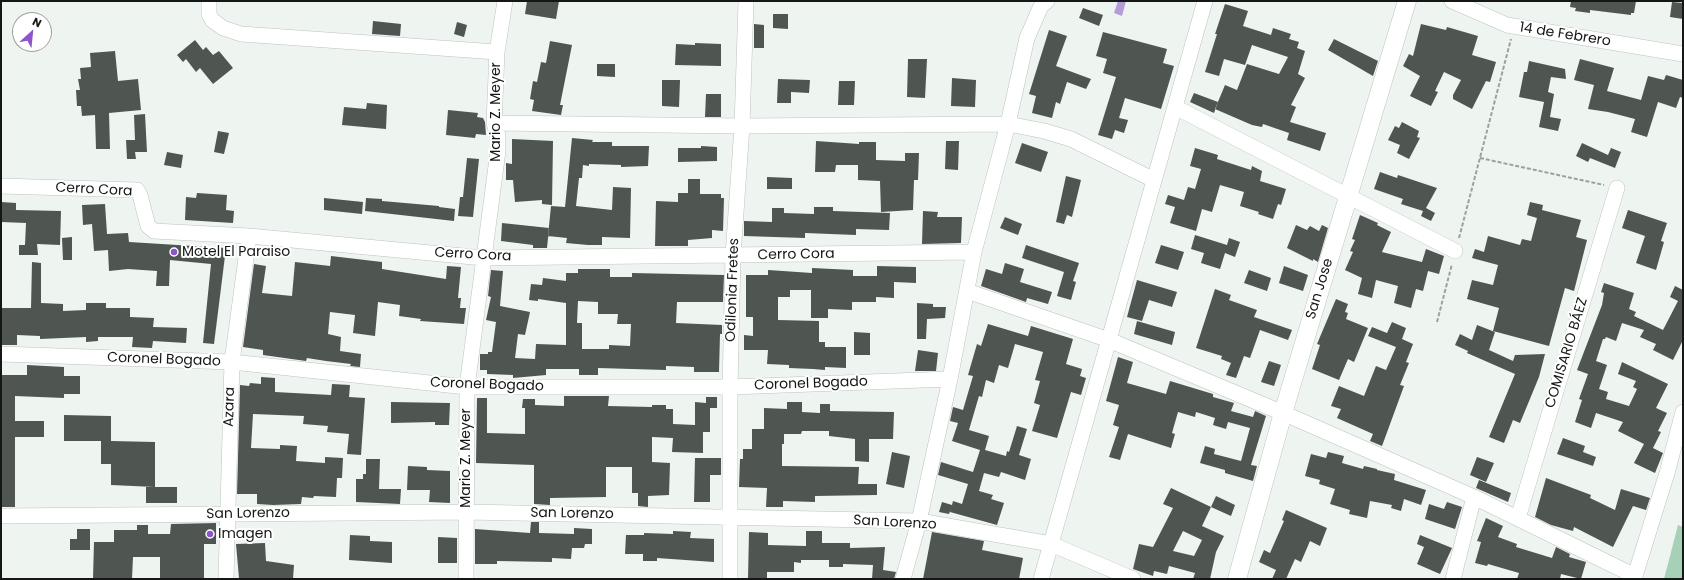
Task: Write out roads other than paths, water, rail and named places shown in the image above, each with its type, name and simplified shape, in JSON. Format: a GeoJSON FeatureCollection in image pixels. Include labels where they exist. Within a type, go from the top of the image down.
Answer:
{"type":"FeatureCollection","features":[{"type":"Feature","properties":{"kind":"street"},"geometry":{"type":"LineString","coordinates":[[209,1],[209,14],[212,20],[223,28],[241,34],[497,52]]}},
{"type":"Feature","properties":{"kind":"street","name":"Mario Z. Meyer"},"geometry":{"type":"LineString","coordinates":[[466,579],[467,387],[498,151],[498,136],[494,123],[497,52],[505,1]]}},
{"type":"Feature","properties":{"kind":"street","name":"Odilonia Fretes"},"geometry":{"type":"LineString","coordinates":[[730,579],[730,387],[733,256],[742,126],[746,1]]}},
{"type":"Feature","properties":{"kind":"street"},"geometry":{"type":"LineString","coordinates":[[903,579],[918,521],[950,379],[974,252],[1008,124],[1027,38],[1041,6],[1047,1]]}},
{"type":"Feature","properties":{"kind":"street"},"geometry":{"type":"LineString","coordinates":[[1041,579],[1205,1]]}},
{"type":"Feature","properties":{"kind":"street","name":"San Jose"},"geometry":{"type":"LineString","coordinates":[[1237,579],[1283,413],[1407,1]]}},
{"type":"Feature","properties":{"kind":"street","name":"14 de Febrero"},"geometry":{"type":"LineString","coordinates":[[1452,1],[1507,25],[1683,54]]}},
{"type":"Feature","properties":{"kind":"street"},"geometry":{"type":"LineString","coordinates":[[1175,107],[1455,251]]}},
{"type":"Feature","properties":{"kind":"street"},"geometry":{"type":"LineString","coordinates":[[494,123],[742,126],[1008,124],[1044,130],[1071,139],[1154,180]]}},
{"type":"Feature","properties":{"kind":"street","name":"Cerro Cora"},"geometry":{"type":"LineString","coordinates":[[1,186],[137,190],[140,195],[148,226],[154,231],[249,236],[484,258],[974,252]]}},
{"type":"Feature","properties":{"kind":"street","name":"COMISARIO BÁEZ"},"geometry":{"type":"LineString","coordinates":[[1518,518],[1617,188]]}},
{"type":"Feature","properties":{"kind":"street","name":"Azara"},"geometry":{"type":"LineString","coordinates":[[226,579],[232,362],[249,236]]}},
{"type":"Feature","properties":{"kind":"street"},"geometry":{"type":"LineString","coordinates":[[967,292],[1109,340],[1283,413],[1474,497],[1635,577],[1667,473],[1683,412]]}},
{"type":"Feature","properties":{"kind":"street","name":"Coronel Bogado"},"geometry":{"type":"LineString","coordinates":[[1,354],[232,362],[467,387],[730,387],[950,379]]}},
{"type":"Feature","properties":{"kind":"street"},"geometry":{"type":"LineString","coordinates":[[1453,579],[1474,497]]}},
{"type":"Feature","properties":{"kind":"street","name":"San Lorenzo"},"geometry":{"type":"LineString","coordinates":[[1,516],[466,512],[918,521],[1051,544],[1134,579]]}},
{"type":"Feature","properties":{"kind":"place","name":"Motel El Paraiso"},"geometry":{"type":"Point","coordinates":[174,252]}},
{"type":"Feature","properties":{"kind":"place","name":"Imagen"},"geometry":{"type":"Point","coordinates":[210,534]}}]}
